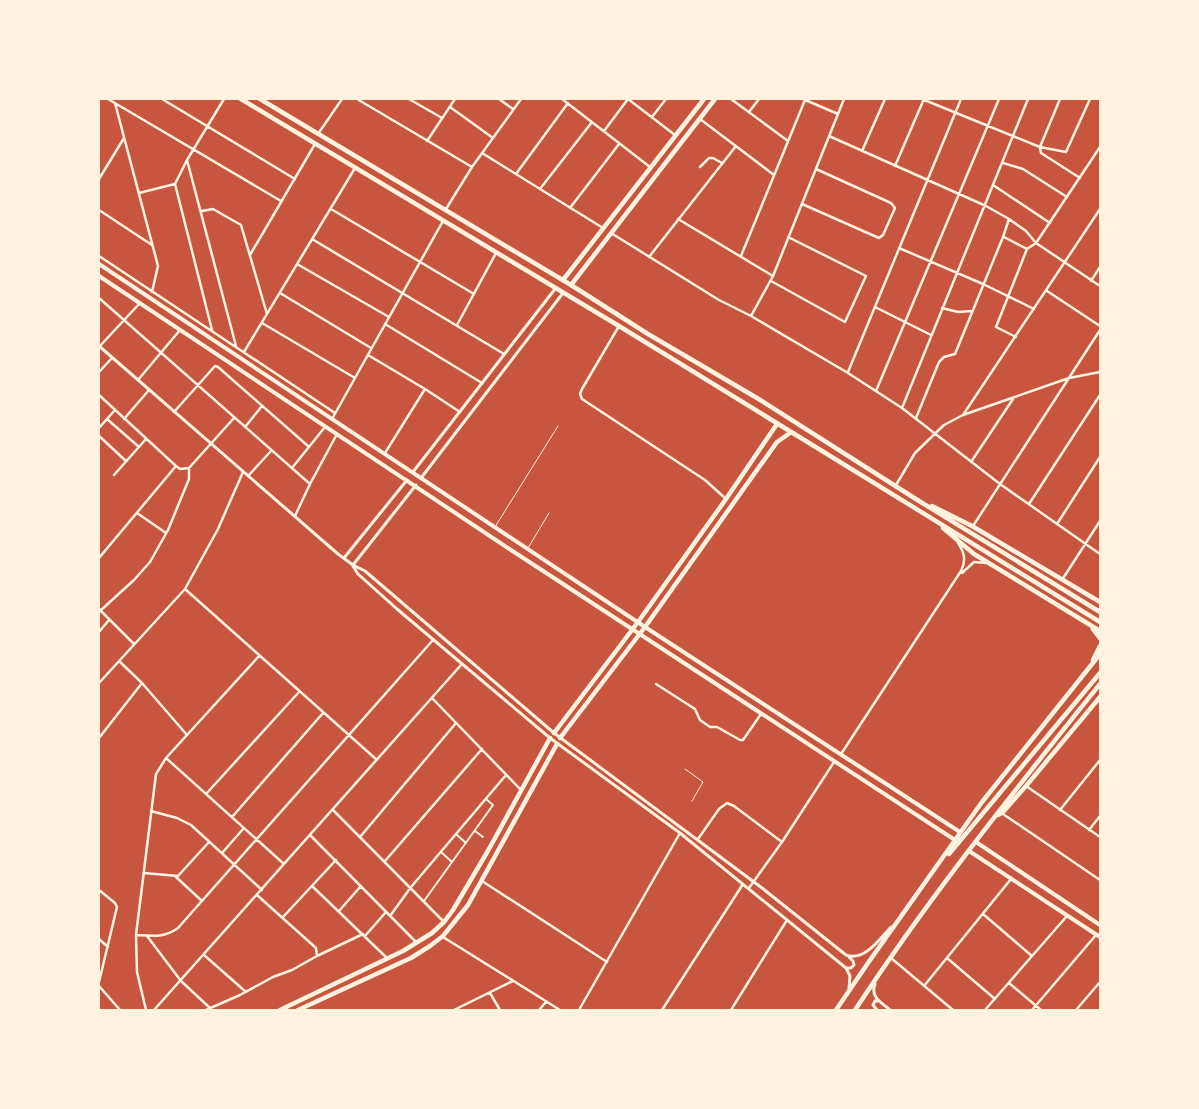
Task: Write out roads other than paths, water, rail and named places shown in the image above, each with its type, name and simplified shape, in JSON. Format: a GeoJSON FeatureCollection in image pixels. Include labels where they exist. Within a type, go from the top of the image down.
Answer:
{"type":"FeatureCollection","features":[{"type":"Feature","properties":{"kind":"main road"},"geometry":{"type":"LineString","coordinates":[[241,99],[619,326],[790,433],[1100,622]]}},
{"type":"Feature","properties":{"kind":"main road"},"geometry":{"type":"LineString","coordinates":[[260,99],[764,403],[1100,613],[1096,620],[1089,622],[1073,615]]}},
{"type":"Feature","properties":{"kind":"main road"},"geometry":{"type":"LineString","coordinates":[[562,280],[704,99]]}},
{"type":"Feature","properties":{"kind":"main road"},"geometry":{"type":"LineString","coordinates":[[571,286],[715,99]]}},
{"type":"Feature","properties":{"kind":"main road"},"geometry":{"type":"LineString","coordinates":[[326,150],[330,150],[333,147],[330,141]]}},
{"type":"Feature","properties":{"kind":"main road"},"geometry":{"type":"LineString","coordinates":[[666,146],[674,152]]}},
{"type":"Feature","properties":{"kind":"main road"},"geometry":{"type":"LineString","coordinates":[[340,159],[338,153],[345,150]]}},
{"type":"Feature","properties":{"kind":"main road"},"geometry":{"type":"LineString","coordinates":[[99,264],[645,627],[960,832]]}},
{"type":"Feature","properties":{"kind":"main road"},"geometry":{"type":"LineString","coordinates":[[568,274],[576,279]]}},
{"type":"Feature","properties":{"kind":"main road"},"geometry":{"type":"LineString","coordinates":[[99,276],[408,479],[511,550],[955,840]]}},
{"type":"Feature","properties":{"kind":"main road"},"geometry":{"type":"LineString","coordinates":[[554,733],[633,629],[778,424]]}},
{"type":"Feature","properties":{"kind":"main road"},"geometry":{"type":"LineString","coordinates":[[560,738],[640,634],[780,439],[790,433]]}},
{"type":"Feature","properties":{"kind":"main road"},"geometry":{"type":"LineString","coordinates":[[772,434],[780,439]]}},
{"type":"Feature","properties":{"kind":"main road"},"geometry":{"type":"LineString","coordinates":[[919,501],[944,511],[972,526],[1099,602]]}},
{"type":"Feature","properties":{"kind":"main road"},"geometry":{"type":"LineString","coordinates":[[915,508],[974,554],[1100,631]]}},
{"type":"Feature","properties":{"kind":"main road"},"geometry":{"type":"LineString","coordinates":[[716,513],[718,516],[723,517]]}},
{"type":"Feature","properties":{"kind":"main road"},"geometry":{"type":"LineString","coordinates":[[709,523],[714,524],[716,527]]}},
{"type":"Feature","properties":{"kind":"main road"},"geometry":{"type":"LineString","coordinates":[[1086,623],[1100,638]]}},
{"type":"Feature","properties":{"kind":"main road"},"geometry":{"type":"LineString","coordinates":[[1086,672],[1100,646]]}},
{"type":"Feature","properties":{"kind":"main road"},"geometry":{"type":"LineString","coordinates":[[836,1010],[982,802],[1100,654]]}},
{"type":"Feature","properties":{"kind":"main road"},"geometry":{"type":"LineString","coordinates":[[1086,672],[1100,660]]}},
{"type":"Feature","properties":{"kind":"main road"},"geometry":{"type":"LineString","coordinates":[[938,865],[997,798],[1100,673]]}},
{"type":"Feature","properties":{"kind":"main road"},"geometry":{"type":"LineString","coordinates":[[855,1010],[878,975],[969,851],[1100,684]]}},
{"type":"Feature","properties":{"kind":"main road"},"geometry":{"type":"LineString","coordinates":[[995,817],[1026,786],[1100,697]]}},
{"type":"Feature","properties":{"kind":"main road"},"geometry":{"type":"LineString","coordinates":[[779,725],[785,717]]}},
{"type":"Feature","properties":{"kind":"main road"},"geometry":{"type":"LineString","coordinates":[[558,727],[560,733],[564,732]]}},
{"type":"Feature","properties":{"kind":"main road"},"geometry":{"type":"LineString","coordinates":[[280,1010],[403,951],[432,934],[444,922],[489,849],[550,738]]}},
{"type":"Feature","properties":{"kind":"main road"},"geometry":{"type":"LineString","coordinates":[[546,745],[552,744],[554,749]]}},
{"type":"Feature","properties":{"kind":"main road"},"geometry":{"type":"LineString","coordinates":[[298,1002],[300,1010],[407,959],[430,946],[442,936],[468,905],[498,854],[557,744]]}},
{"type":"Feature","properties":{"kind":"main road"},"geometry":{"type":"LineString","coordinates":[[916,815],[920,812],[922,806]]}},
{"type":"Feature","properties":{"kind":"main road"},"geometry":{"type":"LineString","coordinates":[[976,842],[1100,926]]}},
{"type":"Feature","properties":{"kind":"main road"},"geometry":{"type":"LineString","coordinates":[[489,849],[498,854]]}},
{"type":"Feature","properties":{"kind":"main road"},"geometry":{"type":"LineString","coordinates":[[969,851],[1098,936]]}},
{"type":"Feature","properties":{"kind":"main road"},"geometry":{"type":"LineString","coordinates":[[990,865],[996,856]]}},
{"type":"Feature","properties":{"kind":"main road"},"geometry":{"type":"LineString","coordinates":[[403,951],[407,959]]}},
{"type":"Feature","properties":{"kind":"street"},"geometry":{"type":"LineString","coordinates":[[108,99],[281,201]]}},
{"type":"Feature","properties":{"kind":"street"},"geometry":{"type":"LineString","coordinates":[[162,99],[294,179]]}},
{"type":"Feature","properties":{"kind":"street"},"geometry":{"type":"LineString","coordinates":[[212,331],[175,184],[186,160],[224,99]]}},
{"type":"Feature","properties":{"kind":"street"},"geometry":{"type":"LineString","coordinates":[[318,134],[341,99]]}},
{"type":"Feature","properties":{"kind":"street"},"geometry":{"type":"LineString","coordinates":[[357,99],[472,167]]}},
{"type":"Feature","properties":{"kind":"street"},"geometry":{"type":"LineString","coordinates":[[410,99],[442,118]]}},
{"type":"Feature","properties":{"kind":"street"},"geometry":{"type":"LineString","coordinates":[[427,141],[455,99]]}},
{"type":"Feature","properties":{"kind":"street"},"geometry":{"type":"LineString","coordinates":[[499,99],[513,109]]}},
{"type":"Feature","properties":{"kind":"street"},"geometry":{"type":"LineString","coordinates":[[445,210],[472,167],[520,99]]}},
{"type":"Feature","properties":{"kind":"street"},"geometry":{"type":"LineString","coordinates":[[562,99],[650,167]]}},
{"type":"Feature","properties":{"kind":"street"},"geometry":{"type":"LineString","coordinates":[[604,131],[628,99],[675,135]]}},
{"type":"Feature","properties":{"kind":"street"},"geometry":{"type":"LineString","coordinates":[[652,117],[666,99]]}},
{"type":"Feature","properties":{"kind":"street"},"geometry":{"type":"LineString","coordinates":[[731,99],[788,141]]}},
{"type":"Feature","properties":{"kind":"street"},"geometry":{"type":"LineString","coordinates":[[749,112],[759,99]]}},
{"type":"Feature","properties":{"kind":"street"},"geometry":{"type":"LineString","coordinates":[[741,256],[804,99],[838,114]]}},
{"type":"Feature","properties":{"kind":"street"},"geometry":{"type":"LineString","coordinates":[[751,316],[773,276],[844,99]]}},
{"type":"Feature","properties":{"kind":"street"},"geometry":{"type":"LineString","coordinates":[[862,152],[885,99]]}},
{"type":"Feature","properties":{"kind":"street"},"geometry":{"type":"LineString","coordinates":[[895,166],[924,99],[1040,147],[1066,152],[1090,99]]}},
{"type":"Feature","properties":{"kind":"street"},"geometry":{"type":"LineString","coordinates":[[848,372],[961,99]]}},
{"type":"Feature","properties":{"kind":"street"},"geometry":{"type":"LineString","coordinates":[[876,391],[999,99]]}},
{"type":"Feature","properties":{"kind":"street"},"geometry":{"type":"LineString","coordinates":[[902,408],[986,206],[1028,99]]}},
{"type":"Feature","properties":{"kind":"street"},"geometry":{"type":"LineString","coordinates":[[1060,99],[1040,147],[1041,153],[1080,178]]}},
{"type":"Feature","properties":{"kind":"street"},"geometry":{"type":"LineString","coordinates":[[116,103],[158,266],[152,292]]}},
{"type":"Feature","properties":{"kind":"street"},"geometry":{"type":"LineString","coordinates":[[516,174],[568,103]]}},
{"type":"Feature","properties":{"kind":"street"},"geometry":{"type":"LineString","coordinates":[[450,107],[493,138]]}},
{"type":"Feature","properties":{"kind":"street"},"geometry":{"type":"LineString","coordinates":[[700,119],[774,175]]}},
{"type":"Feature","properties":{"kind":"street"},"geometry":{"type":"LineString","coordinates":[[540,189],[592,122]]}},
{"type":"Feature","properties":{"kind":"street"},"geometry":{"type":"LineString","coordinates":[[829,136],[986,206],[1009,219],[1026,231],[1036,243],[1100,286]]}},
{"type":"Feature","properties":{"kind":"street"},"geometry":{"type":"LineString","coordinates":[[99,179],[124,138]]}},
{"type":"Feature","properties":{"kind":"street"},"geometry":{"type":"LineString","coordinates":[[250,255],[315,144]]}},
{"type":"Feature","properties":{"kind":"street"},"geometry":{"type":"LineString","coordinates":[[570,208],[620,144]]}},
{"type":"Feature","properties":{"kind":"street"},"geometry":{"type":"LineString","coordinates":[[649,257],[736,146]]}},
{"type":"Feature","properties":{"kind":"street"},"geometry":{"type":"LineString","coordinates":[[1016,337],[996,327],[1027,249],[1036,243],[1099,153],[1100,147]]}},
{"type":"Feature","properties":{"kind":"street"},"geometry":{"type":"LineString","coordinates":[[482,153],[602,228]]}},
{"type":"Feature","properties":{"kind":"street"},"geometry":{"type":"LineString","coordinates":[[700,167],[707,158],[711,157],[722,163]]}},
{"type":"Feature","properties":{"kind":"street"},"geometry":{"type":"LineString","coordinates":[[186,160],[236,347]]}},
{"type":"Feature","properties":{"kind":"street"},"geometry":{"type":"LineString","coordinates":[[1002,163],[1023,169],[1067,197]]}},
{"type":"Feature","properties":{"kind":"street"},"geometry":{"type":"LineString","coordinates":[[244,352],[355,168]]}},
{"type":"Feature","properties":{"kind":"street"},"geometry":{"type":"LineString","coordinates":[[802,204],[879,238],[883,236],[895,208],[892,203],[816,169]]}},
{"type":"Feature","properties":{"kind":"street"},"geometry":{"type":"LineString","coordinates":[[139,193],[175,184]]}},
{"type":"Feature","properties":{"kind":"street"},"geometry":{"type":"LineString","coordinates":[[993,185],[1050,223]]}},
{"type":"Feature","properties":{"kind":"street"},"geometry":{"type":"LineString","coordinates":[[201,211],[213,209],[241,225],[267,314]]}},
{"type":"Feature","properties":{"kind":"street"},"geometry":{"type":"LineString","coordinates":[[331,209],[474,294]]}},
{"type":"Feature","properties":{"kind":"street"},"geometry":{"type":"LineString","coordinates":[[963,415],[1100,209]]}},
{"type":"Feature","properties":{"kind":"street"},"geometry":{"type":"LineString","coordinates":[[99,210],[152,246]]}},
{"type":"Feature","properties":{"kind":"street"},"geometry":{"type":"LineString","coordinates":[[678,219],[773,276]]}},
{"type":"Feature","properties":{"kind":"street"},"geometry":{"type":"LineString","coordinates":[[916,418],[938,362],[944,357],[955,354],[1009,219]]}},
{"type":"Feature","properties":{"kind":"street"},"geometry":{"type":"LineString","coordinates":[[332,419],[442,221]]}},
{"type":"Feature","properties":{"kind":"street"},"geometry":{"type":"LineString","coordinates":[[611,233],[719,300],[751,316],[848,372],[916,418],[1000,484],[1100,554]]}},
{"type":"Feature","properties":{"kind":"street"},"geometry":{"type":"LineString","coordinates":[[771,280],[845,322],[866,276],[788,237]]}},
{"type":"Feature","properties":{"kind":"street"},"geometry":{"type":"LineString","coordinates":[[1003,237],[1027,249]]}},
{"type":"Feature","properties":{"kind":"street"},"geometry":{"type":"LineString","coordinates":[[312,239],[504,354]]}},
{"type":"Feature","properties":{"kind":"street"},"geometry":{"type":"LineString","coordinates":[[899,248],[983,284],[1034,309]]}},
{"type":"Feature","properties":{"kind":"street"},"geometry":{"type":"LineString","coordinates":[[457,325],[496,253]]}},
{"type":"Feature","properties":{"kind":"street"},"geometry":{"type":"LineString","coordinates":[[99,256],[335,413]]}},
{"type":"Feature","properties":{"kind":"street"},"geometry":{"type":"LineString","coordinates":[[298,264],[389,318]]}},
{"type":"Feature","properties":{"kind":"street"},"geometry":{"type":"LineString","coordinates":[[1091,281],[1100,267]]}},
{"type":"Feature","properties":{"kind":"street"},"geometry":{"type":"LineString","coordinates":[[414,472],[555,289]]}},
{"type":"Feature","properties":{"kind":"street"},"geometry":{"type":"LineString","coordinates":[[1047,291],[1100,326]]}},
{"type":"Feature","properties":{"kind":"street"},"geometry":{"type":"LineString","coordinates":[[280,293],[372,348]]}},
{"type":"Feature","properties":{"kind":"street"},"geometry":{"type":"LineString","coordinates":[[421,478],[563,293]]}},
{"type":"Feature","properties":{"kind":"street"},"geometry":{"type":"LineString","coordinates":[[99,298],[160,354],[310,484]]}},
{"type":"Feature","properties":{"kind":"street"},"geometry":{"type":"LineString","coordinates":[[140,303],[99,346],[344,558],[365,571],[560,738],[698,839],[846,955],[854,964],[852,968],[846,968]]}},
{"type":"Feature","properties":{"kind":"street"},"geometry":{"type":"LineString","coordinates":[[875,307],[931,335]]}},
{"type":"Feature","properties":{"kind":"street"},"geometry":{"type":"LineString","coordinates":[[942,308],[958,312],[972,311]]}},
{"type":"Feature","properties":{"kind":"street"},"geometry":{"type":"LineString","coordinates":[[262,323],[355,378]]}},
{"type":"Feature","properties":{"kind":"street"},"geometry":{"type":"LineString","coordinates":[[385,324],[482,383]]}},
{"type":"Feature","properties":{"kind":"street"},"geometry":{"type":"LineString","coordinates":[[619,326],[582,389],[580,394],[582,399],[705,480],[726,500]]}},
{"type":"Feature","properties":{"kind":"street"},"geometry":{"type":"LineString","coordinates":[[138,380],[180,330]]}},
{"type":"Feature","properties":{"kind":"street"},"geometry":{"type":"LineString","coordinates":[[972,526],[1100,330]]}},
{"type":"Feature","properties":{"kind":"street"},"geometry":{"type":"LineString","coordinates":[[368,355],[426,389],[460,412]]}},
{"type":"Feature","properties":{"kind":"street"},"geometry":{"type":"LineString","coordinates":[[99,372],[112,358]]}},
{"type":"Feature","properties":{"kind":"street"},"geometry":{"type":"LineString","coordinates":[[174,412],[215,366],[308,446]]}},
{"type":"Feature","properties":{"kind":"street"},"geometry":{"type":"LineString","coordinates":[[896,485],[915,453],[944,425],[963,415],[1069,378],[1100,372]]}},
{"type":"Feature","properties":{"kind":"street"},"geometry":{"type":"LineString","coordinates":[[385,454],[426,389]]}},
{"type":"Feature","properties":{"kind":"street"},"geometry":{"type":"LineString","coordinates":[[124,419],[149,390]]}},
{"type":"Feature","properties":{"kind":"street"},"geometry":{"type":"LineString","coordinates":[[99,395],[176,466],[180,469],[190,468]]}},
{"type":"Feature","properties":{"kind":"street"},"geometry":{"type":"LineString","coordinates":[[1029,504],[1100,396]]}},
{"type":"Feature","properties":{"kind":"street"},"geometry":{"type":"LineString","coordinates":[[971,462],[1013,398]]}},
{"type":"Feature","properties":{"kind":"street"},"geometry":{"type":"LineString","coordinates":[[245,427],[262,406]]}},
{"type":"Feature","properties":{"kind":"street"},"geometry":{"type":"LineString","coordinates":[[99,428],[115,410]]}},
{"type":"Feature","properties":{"kind":"street"},"geometry":{"type":"LineString","coordinates":[[134,644],[99,610],[134,580],[150,562],[166,533],[189,479],[190,468],[234,418]]}},
{"type":"Feature","properties":{"kind":"street"},"geometry":{"type":"LineString","coordinates":[[107,419],[139,447]]}},
{"type":"Feature","properties":{"kind":"street"},"geometry":{"type":"LineString","coordinates":[[292,468],[326,426]]}},
{"type":"Feature","properties":{"kind":"street"},"geometry":{"type":"LineString","coordinates":[[295,516],[337,434]]}},
{"type":"Feature","properties":{"kind":"street"},"geometry":{"type":"LineString","coordinates":[[99,436],[126,461]]}},
{"type":"Feature","properties":{"kind":"street"},"geometry":{"type":"LineString","coordinates":[[114,474],[146,438]]}},
{"type":"Feature","properties":{"kind":"street"},"geometry":{"type":"LineString","coordinates":[[437,441],[445,446]]}},
{"type":"Feature","properties":{"kind":"street"},"geometry":{"type":"LineString","coordinates":[[248,476],[272,451]]}},
{"type":"Feature","properties":{"kind":"street"},"geometry":{"type":"LineString","coordinates":[[1057,524],[1100,457]]}},
{"type":"Feature","properties":{"kind":"street"},"geometry":{"type":"LineString","coordinates":[[99,558],[176,466]]}},
{"type":"Feature","properties":{"kind":"street"},"geometry":{"type":"LineString","coordinates":[[99,683],[185,589],[218,529],[244,472]]}},
{"type":"Feature","properties":{"kind":"street"},"geometry":{"type":"LineString","coordinates":[[344,558],[408,479]]}},
{"type":"Feature","properties":{"kind":"street"},"geometry":{"type":"LineString","coordinates":[[353,565],[416,485]]}},
{"type":"Feature","properties":{"kind":"street"},"geometry":{"type":"LineString","coordinates":[[137,514],[166,533]]}},
{"type":"Feature","properties":{"kind":"street"},"geometry":{"type":"LineString","coordinates":[[1062,580],[1100,521]]}},
{"type":"Feature","properties":{"kind":"street"},"geometry":{"type":"LineString","coordinates":[[841,754],[964,565],[961,547],[952,536]]}},
{"type":"Feature","properties":{"kind":"street"},"geometry":{"type":"LineString","coordinates":[[956,580],[974,562],[991,565]]}},
{"type":"Feature","properties":{"kind":"street"},"geometry":{"type":"LineString","coordinates":[[353,565],[358,574],[433,640],[557,744],[680,833],[846,968],[849,971],[850,980],[847,995]]}},
{"type":"Feature","properties":{"kind":"street"},"geometry":{"type":"LineString","coordinates":[[185,589],[376,760]]}},
{"type":"Feature","properties":{"kind":"street"},"geometry":{"type":"LineString","coordinates":[[99,632],[110,620]]}},
{"type":"Feature","properties":{"kind":"street"},"geometry":{"type":"LineString","coordinates":[[136,935],[162,936],[178,928],[433,640]]}},
{"type":"Feature","properties":{"kind":"street"},"geometry":{"type":"LineString","coordinates":[[146,1010],[137,972],[136,935],[156,774],[166,758],[259,656]]}},
{"type":"Feature","properties":{"kind":"street"},"geometry":{"type":"LineString","coordinates":[[119,660],[187,735]]}},
{"type":"Feature","properties":{"kind":"street"},"geometry":{"type":"LineString","coordinates":[[154,1010],[462,665]]}},
{"type":"Feature","properties":{"kind":"street"},"geometry":{"type":"LineString","coordinates":[[99,738],[142,684]]}},
{"type":"Feature","properties":{"kind":"street"},"geometry":{"type":"LineString","coordinates":[[656,684],[695,709],[700,720],[710,727],[717,727],[740,740],[743,740],[761,714]]}},
{"type":"Feature","properties":{"kind":"street"},"geometry":{"type":"LineString","coordinates":[[206,794],[299,692]]}},
{"type":"Feature","properties":{"kind":"street"},"geometry":{"type":"LineString","coordinates":[[432,698],[522,790]]}},
{"type":"Feature","properties":{"kind":"street"},"geometry":{"type":"LineString","coordinates":[[232,817],[323,713]]}},
{"type":"Feature","properties":{"kind":"street"},"geometry":{"type":"LineString","coordinates":[[360,837],[456,723]]}},
{"type":"Feature","properties":{"kind":"street"},"geometry":{"type":"LineString","coordinates":[[385,861],[482,749]]}},
{"type":"Feature","properties":{"kind":"street"},"geometry":{"type":"LineString","coordinates":[[166,758],[284,864]]}},
{"type":"Feature","properties":{"kind":"street"},"geometry":{"type":"LineString","coordinates":[[1060,810],[1100,760]]}},
{"type":"Feature","properties":{"kind":"street"},"geometry":{"type":"LineString","coordinates":[[749,888],[782,842],[834,762]]}},
{"type":"Feature","properties":{"kind":"street"},"geometry":{"type":"LineString","coordinates":[[390,916],[411,887],[506,775]]}},
{"type":"Feature","properties":{"kind":"street"},"geometry":{"type":"LineString","coordinates":[[1026,786],[1100,837]]}},
{"type":"Feature","properties":{"kind":"street"},"geometry":{"type":"LineString","coordinates":[[424,901],[493,805],[486,799]]}},
{"type":"Feature","properties":{"kind":"street"},"geometry":{"type":"LineString","coordinates":[[698,839],[719,808],[727,803],[734,806],[782,842]]}},
{"type":"Feature","properties":{"kind":"street"},"geometry":{"type":"LineString","coordinates":[[333,810],[444,922]]}},
{"type":"Feature","properties":{"kind":"street"},"geometry":{"type":"LineString","coordinates":[[151,811],[187,822],[262,890]]}},
{"type":"Feature","properties":{"kind":"street"},"geometry":{"type":"LineString","coordinates":[[1001,813],[1100,880]]}},
{"type":"Feature","properties":{"kind":"street"},"geometry":{"type":"LineString","coordinates":[[1089,830],[1100,816]]}},
{"type":"Feature","properties":{"kind":"street"},"geometry":{"type":"LineString","coordinates":[[222,853],[244,828]]}},
{"type":"Feature","properties":{"kind":"street"},"geometry":{"type":"LineString","coordinates":[[474,831],[483,837]]}},
{"type":"Feature","properties":{"kind":"street"},"geometry":{"type":"LineString","coordinates":[[579,1010],[680,833]]}},
{"type":"Feature","properties":{"kind":"street"},"geometry":{"type":"LineString","coordinates":[[456,834],[466,843]]}},
{"type":"Feature","properties":{"kind":"street"},"geometry":{"type":"LineString","coordinates":[[310,835],[417,943]]}},
{"type":"Feature","properties":{"kind":"street"},"geometry":{"type":"LineString","coordinates":[[176,877],[210,842]]}},
{"type":"Feature","properties":{"kind":"street"},"geometry":{"type":"LineString","coordinates":[[441,852],[452,862]]}},
{"type":"Feature","properties":{"kind":"street"},"geometry":{"type":"LineString","coordinates":[[283,917],[336,860]]}},
{"type":"Feature","properties":{"kind":"street"},"geometry":{"type":"LineString","coordinates":[[144,873],[176,877],[202,901]]}},
{"type":"Feature","properties":{"kind":"street"},"geometry":{"type":"LineString","coordinates":[[924,986],[1011,879]]}},
{"type":"Feature","properties":{"kind":"street"},"geometry":{"type":"LineString","coordinates":[[482,881],[607,962]]}},
{"type":"Feature","properties":{"kind":"street"},"geometry":{"type":"LineString","coordinates":[[662,1010],[743,883]]}},
{"type":"Feature","properties":{"kind":"street"},"geometry":{"type":"LineString","coordinates":[[312,886],[387,959]]}},
{"type":"Feature","properties":{"kind":"street"},"geometry":{"type":"LineString","coordinates":[[339,911],[361,886]]}},
{"type":"Feature","properties":{"kind":"street"},"geometry":{"type":"LineString","coordinates":[[99,890],[115,903],[116,907],[99,982]]}},
{"type":"Feature","properties":{"kind":"street"},"geometry":{"type":"LineString","coordinates":[[257,895],[316,948],[317,956]]}},
{"type":"Feature","properties":{"kind":"street"},"geometry":{"type":"LineString","coordinates":[[206,1010],[364,935],[386,912]]}},
{"type":"Feature","properties":{"kind":"street"},"geometry":{"type":"LineString","coordinates":[[983,914],[1032,956]]}},
{"type":"Feature","properties":{"kind":"street"},"geometry":{"type":"LineString","coordinates":[[985,1010],[1067,916]]}},
{"type":"Feature","properties":{"kind":"street"},"geometry":{"type":"LineString","coordinates":[[731,1010],[788,920]]}},
{"type":"Feature","properties":{"kind":"street"},"geometry":{"type":"LineString","coordinates":[[846,955],[853,957],[861,955],[875,944],[898,920]]}},
{"type":"Feature","properties":{"kind":"street"},"geometry":{"type":"LineString","coordinates":[[147,936],[181,981],[210,1008]]}},
{"type":"Feature","properties":{"kind":"street"},"geometry":{"type":"LineString","coordinates":[[442,936],[560,1010]]}},
{"type":"Feature","properties":{"kind":"street"},"geometry":{"type":"LineString","coordinates":[[1032,1010],[1098,936]]}},
{"type":"Feature","properties":{"kind":"street"},"geometry":{"type":"LineString","coordinates":[[99,939],[108,946]]}},
{"type":"Feature","properties":{"kind":"street"},"geometry":{"type":"LineString","coordinates":[[204,955],[246,992]]}},
{"type":"Feature","properties":{"kind":"street"},"geometry":{"type":"LineString","coordinates":[[891,958],[953,1010]]}},
{"type":"Feature","properties":{"kind":"street"},"geometry":{"type":"LineString","coordinates":[[947,958],[995,999]]}},
{"type":"Feature","properties":{"kind":"street"},"geometry":{"type":"LineString","coordinates":[[878,975],[873,992],[874,996],[890,1010]]}},
{"type":"Feature","properties":{"kind":"street"},"geometry":{"type":"LineString","coordinates":[[454,1010],[513,981]]}},
{"type":"Feature","properties":{"kind":"street"},"geometry":{"type":"LineString","coordinates":[[1076,1010],[1100,982]]}},
{"type":"Feature","properties":{"kind":"street"},"geometry":{"type":"LineString","coordinates":[[1009,983],[1041,1010]]}},
{"type":"Feature","properties":{"kind":"street"},"geometry":{"type":"LineString","coordinates":[[99,986],[120,1010]]}},
{"type":"Feature","properties":{"kind":"street"},"geometry":{"type":"LineString","coordinates":[[490,993],[500,1010]]}},
{"type":"Feature","properties":{"kind":"street"},"geometry":{"type":"LineString","coordinates":[[539,1010],[546,1001]]}},
{"type":"Feature","properties":{"kind":"street"},"geometry":{"type":"LineString","coordinates":[[877,1010],[873,1006],[874,1002],[882,1003]]}},
{"type":"Feature","properties":{"kind":"street"},"geometry":{"type":"LineString","coordinates":[[463,1006],[465,1010]]}},
{"type":"Feature","properties":{"kind":"street"},"geometry":{"type":"LineString","coordinates":[[870,1010],[877,1010]]}},
{"type":"Feature","properties":{"kind":"lane"},"geometry":{"type":"LineString","coordinates":[[495,527],[540,452],[558,426]]}},
{"type":"Feature","properties":{"kind":"lane"},"geometry":{"type":"LineString","coordinates":[[527,548],[550,513]]}},
{"type":"Feature","properties":{"kind":"lane"},"geometry":{"type":"LineString","coordinates":[[685,769],[703,782],[692,801]]}}]}
